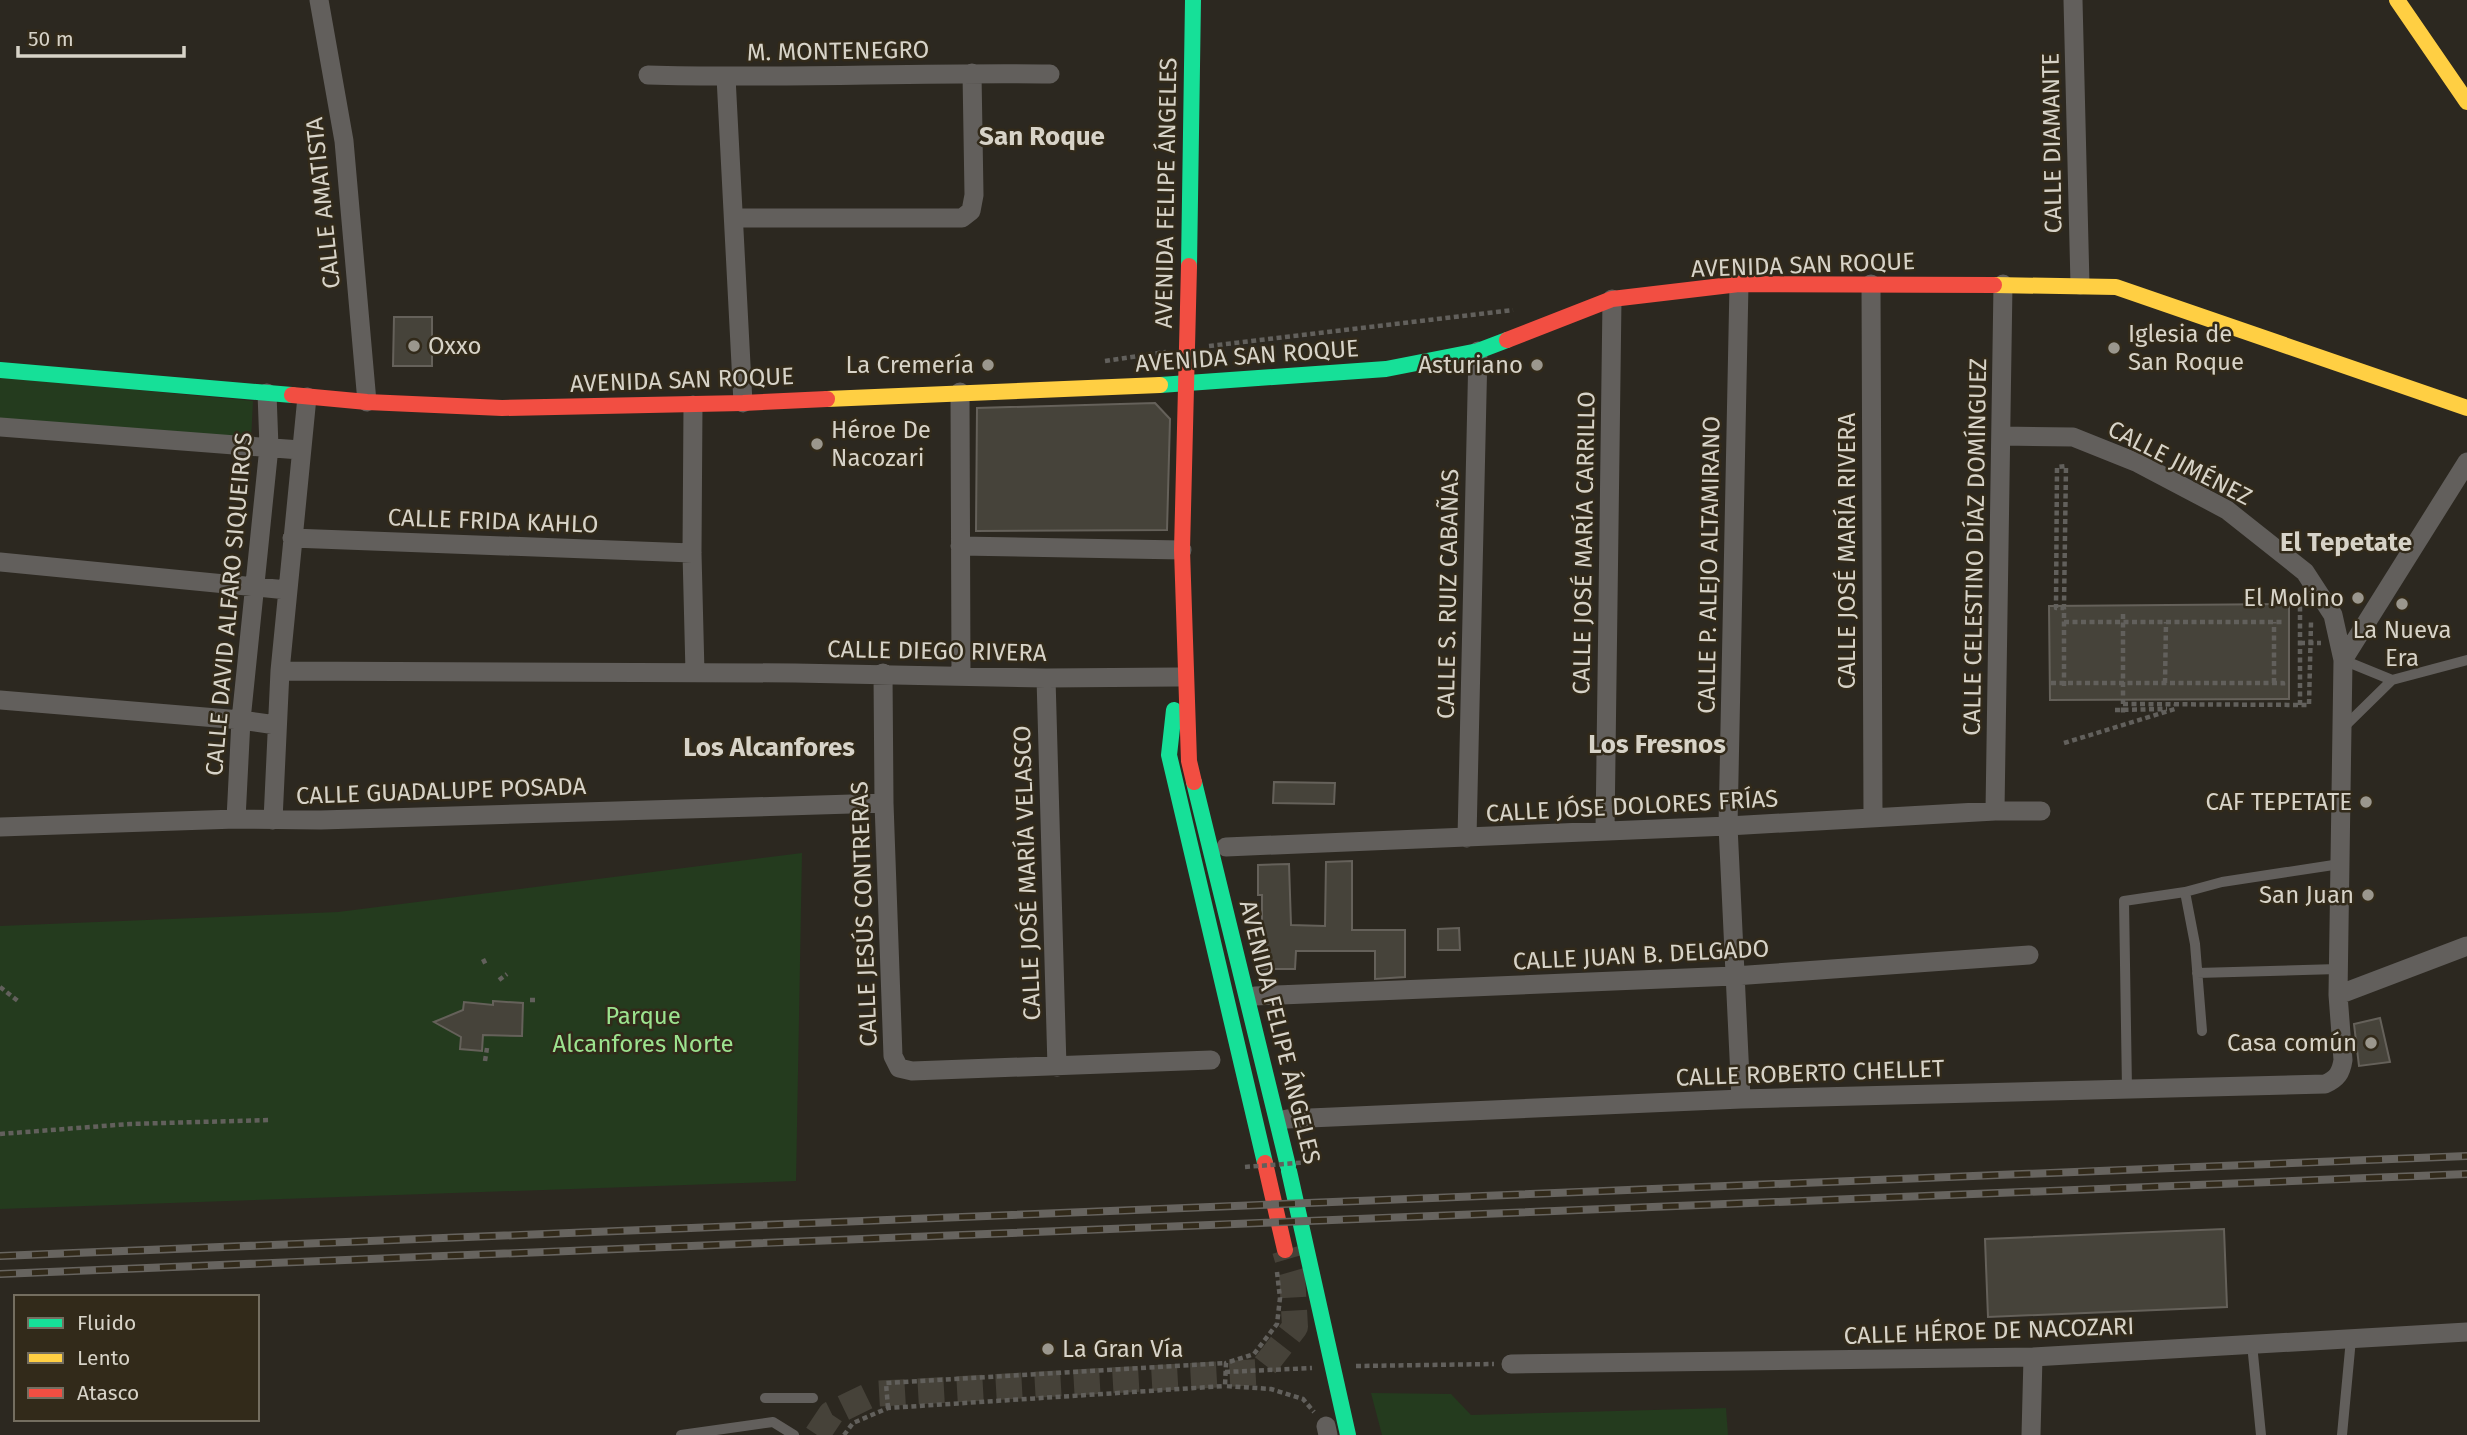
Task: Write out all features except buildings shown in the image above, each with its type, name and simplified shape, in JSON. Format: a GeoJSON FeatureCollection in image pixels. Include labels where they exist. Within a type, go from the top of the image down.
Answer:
{"type":"FeatureCollection","features":[{"type":"Feature","properties":{"kind":"street","name":"CALLE AMATISTA"},"geometry":{"type":"LineString","coordinates":[[319,0],[344,141],[367,402]]}},
{"type":"Feature","properties":{"kind":"street","name":"AVENIDA FELIPE ÁNGELES"},"geometry":{"type":"LineString","coordinates":[[1193,0],[1182,550],[1189,761],[1289,1168],[1348,1435]]}},
{"type":"Feature","properties":{"kind":"street","name":"CALLE DIAMANTE"},"geometry":{"type":"LineString","coordinates":[[2073,0],[2080,285]]}},
{"type":"Feature","properties":{"kind":"street"},"geometry":{"type":"LineString","coordinates":[[2397,0],[2467,102]]}},
{"type":"Feature","properties":{"kind":"street"},"geometry":{"type":"LineString","coordinates":[[734,218],[962,218],[971,211],[974,195],[972,72]]}},
{"type":"Feature","properties":{"kind":"street","name":"M. MONTENEGRO"},"geometry":{"type":"LineString","coordinates":[[743,403],[726,77],[972,72],[1050,74]]}},
{"type":"Feature","properties":{"kind":"street"},"geometry":{"type":"LineString","coordinates":[[648,75],[726,77]]}},
{"type":"Feature","properties":{"kind":"street","name":"AVENIDA SAN ROQUE"},"geometry":{"type":"LineString","coordinates":[[0,370],[367,402],[502,408],[743,403],[960,391],[1187,384],[1386,369],[1478,351],[1612,299],[1739,284],[2080,285],[2116,287],[2467,408]]}},
{"type":"Feature","properties":{"kind":"street","name":"CALLE P. ALEJO ALTAMIRANO"},"geometry":{"type":"LineString","coordinates":[[1739,284],[1727,826],[1741,1099]]}},
{"type":"Feature","properties":{"kind":"street","name":"CALLE JOSÉ MARÍA RIVERA"},"geometry":{"type":"LineString","coordinates":[[1871,284],[1873,818]]}},
{"type":"Feature","properties":{"kind":"street","name":"CALLE CELESTINO DÍAZ DOMÍNGUEZ"},"geometry":{"type":"LineString","coordinates":[[1995,811],[2003,284]]}},
{"type":"Feature","properties":{"kind":"street","name":"CALLE JOSÉ MARÍA CARRILLO"},"geometry":{"type":"LineString","coordinates":[[1605,831],[1612,299]]}},
{"type":"Feature","properties":{"kind":"street","name":"CALLE S. RUIZ CABAÑAS"},"geometry":{"type":"LineString","coordinates":[[1467,838],[1478,351]]}},
{"type":"Feature","properties":{"kind":"street"},"geometry":{"type":"LineString","coordinates":[[960,391],[961,676]]}},
{"type":"Feature","properties":{"kind":"street","name":"CALLE DAVID ALFARO SIQUEIROS"},"geometry":{"type":"LineString","coordinates":[[236,820],[241,720],[269,447],[267,393]]}},
{"type":"Feature","properties":{"kind":"street"},"geometry":{"type":"LineString","coordinates":[[273,820],[276,725],[286,590],[307,397]]}},
{"type":"Feature","properties":{"kind":"street"},"geometry":{"type":"LineString","coordinates":[[693,405],[692,553],[695,673]]}},
{"type":"Feature","properties":{"kind":"street"},"geometry":{"type":"LineString","coordinates":[[0,427],[300,450]]}},
{"type":"Feature","properties":{"kind":"street","name":"CALLE JIMÉNEZ"},"geometry":{"type":"LineString","coordinates":[[2002,436],[2073,437],[2138,463],[2227,510],[2305,572],[2333,615],[2343,660],[2337,995],[2343,1060],[2342,1070],[2335,1080]]}},
{"type":"Feature","properties":{"kind":"street"},"geometry":{"type":"LineString","coordinates":[[2343,660],[2467,462]]}},
{"type":"Feature","properties":{"kind":"street","name":"CALLE FRIDA KAHLO"},"geometry":{"type":"LineString","coordinates":[[292,538],[692,553]]}},
{"type":"Feature","properties":{"kind":"street"},"geometry":{"type":"LineString","coordinates":[[960,546],[1182,550]]}},
{"type":"Feature","properties":{"kind":"street"},"geometry":{"type":"LineString","coordinates":[[0,562],[286,590]]}},
{"type":"Feature","properties":{"kind":"street","name":"AVENIDA FELIPE ÁNGELES"},"geometry":{"type":"LineString","coordinates":[[1183,639],[1169,755],[1285,1250]]}},
{"type":"Feature","properties":{"kind":"street","name":"CALLE DIEGO RIVERA"},"geometry":{"type":"LineString","coordinates":[[280,671],[1178,677]]}},
{"type":"Feature","properties":{"kind":"street","name":"CALLE JESÚS CONTRERAS"},"geometry":{"type":"LineString","coordinates":[[883,673],[884,803],[893,1056],[899,1069],[912,1071],[1058,1067]]}},
{"type":"Feature","properties":{"kind":"street","name":"CALLE JOSÉ MARÍA VELASCO"},"geometry":{"type":"LineString","coordinates":[[1046,678],[1058,1067]]}},
{"type":"Feature","properties":{"kind":"street"},"geometry":{"type":"LineString","coordinates":[[0,699],[276,725]]}},
{"type":"Feature","properties":{"kind":"street","name":"CALLE GUADALUPE POSADA"},"geometry":{"type":"LineString","coordinates":[[0,827],[884,803]]}},
{"type":"Feature","properties":{"kind":"street","name":"CALLE JÓSE DOLORES FRÍAS"},"geometry":{"type":"LineString","coordinates":[[1226,848],[2041,811]]}},
{"type":"Feature","properties":{"kind":"street"},"geometry":{"type":"LineString","coordinates":[[2337,995],[2467,946]]}},
{"type":"Feature","properties":{"kind":"street","name":"CALLE JUAN B. DELGADO"},"geometry":{"type":"LineString","coordinates":[[1255,996],[1734,976],[2029,955]]}},
{"type":"Feature","properties":{"kind":"street"},"geometry":{"type":"LineString","coordinates":[[1058,1067],[1212,1060]]}},
{"type":"Feature","properties":{"kind":"street","name":"CALLE ROBERTO CHELLET"},"geometry":{"type":"LineString","coordinates":[[1287,1119],[1741,1099],[2325,1084],[2335,1080]]}},
{"type":"Feature","properties":{"kind":"street","name":"CALLE HÉROE DE NACOZARI"},"geometry":{"type":"LineString","coordinates":[[1511,1364],[2033,1357],[2467,1332]]}},
{"type":"Feature","properties":{"kind":"street"},"geometry":{"type":"LineString","coordinates":[[2031,1435],[2033,1357]]}},
{"type":"Feature","properties":{"kind":"lane"},"geometry":{"type":"LineString","coordinates":[[2343,660],[2392,680]]}},
{"type":"Feature","properties":{"kind":"lane"},"geometry":{"type":"LineString","coordinates":[[2342,729],[2392,680],[2467,660]]}},
{"type":"Feature","properties":{"kind":"lane"},"geometry":{"type":"LineString","coordinates":[[2127,1089],[2124,901],[2185,892],[2222,882],[2340,864]]}},
{"type":"Feature","properties":{"kind":"lane"},"geometry":{"type":"LineString","coordinates":[[2185,892],[2202,1031]]}},
{"type":"Feature","properties":{"kind":"lane"},"geometry":{"type":"LineString","coordinates":[[2197,973],[2338,969]]}},
{"type":"Feature","properties":{"kind":"lane"},"geometry":{"type":"LineString","coordinates":[[2342,1435],[2351,1339]]}},
{"type":"Feature","properties":{"kind":"lane"},"geometry":{"type":"LineString","coordinates":[[2252,1344],[2261,1435]]}},
{"type":"Feature","properties":{"kind":"lane"},"geometry":{"type":"LineString","coordinates":[[765,1398],[813,1398]]}},
{"type":"Feature","properties":{"kind":"lane"},"geometry":{"type":"LineString","coordinates":[[681,1435],[774,1422],[794,1435]]}},
{"type":"Feature","properties":{"kind":"path"},"geometry":{"type":"LineString","coordinates":[[1188,348],[1516,310]]}},
{"type":"Feature","properties":{"kind":"path"},"geometry":{"type":"LineString","coordinates":[[2064,606],[2066,466],[2057,467],[2056,608],[2064,608],[2064,685]]}},
{"type":"Feature","properties":{"kind":"path"},"geometry":{"type":"LineString","coordinates":[[2300,603],[2300,705]]}},
{"type":"Feature","properties":{"kind":"path"},"geometry":{"type":"LineString","coordinates":[[2123,614],[2123,622],[2123,683],[2123,704],[2123,713],[2115,710],[2175,706]]}},
{"type":"Feature","properties":{"kind":"path"},"geometry":{"type":"LineString","coordinates":[[2063,624],[2081,620],[2282,622]]}},
{"type":"Feature","properties":{"kind":"path"},"geometry":{"type":"LineString","coordinates":[[2165,683],[2167,621]]}},
{"type":"Feature","properties":{"kind":"path"},"geometry":{"type":"LineString","coordinates":[[2274,622],[2274,683]]}},
{"type":"Feature","properties":{"kind":"path"},"geometry":{"type":"LineString","coordinates":[[2123,704],[2309,705],[2311,622],[2300,623]]}},
{"type":"Feature","properties":{"kind":"path"},"geometry":{"type":"LineString","coordinates":[[2300,643],[2311,643]]}},
{"type":"Feature","properties":{"kind":"path"},"geometry":{"type":"LineString","coordinates":[[2051,683],[2283,683],[2283,686]]}},
{"type":"Feature","properties":{"kind":"path"},"geometry":{"type":"LineString","coordinates":[[2064,743],[2175,706]]}},
{"type":"Feature","properties":{"kind":"path"},"geometry":{"type":"LineString","coordinates":[[483,959],[486,965]]}},
{"type":"Feature","properties":{"kind":"path"},"geometry":{"type":"LineString","coordinates":[[499,980],[507,974]]}},
{"type":"Feature","properties":{"kind":"path"},"geometry":{"type":"LineString","coordinates":[[0,987],[18,1001]]}},
{"type":"Feature","properties":{"kind":"path"},"geometry":{"type":"LineString","coordinates":[[485,1061],[487,1048]]}},
{"type":"Feature","properties":{"kind":"path"},"geometry":{"type":"LineString","coordinates":[[0,1134],[129,1125],[269,1120]]}},
{"type":"Feature","properties":{"kind":"path"},"geometry":{"type":"LineString","coordinates":[[1245,1167],[1310,1162]]}},
{"type":"Feature","properties":{"kind":"path"},"geometry":{"type":"LineString","coordinates":[[888,1408],[886,1383],[1226,1363],[1254,1354],[1277,1324],[1279,1281]]}},
{"type":"Feature","properties":{"kind":"path"},"geometry":{"type":"LineString","coordinates":[[1225,1386],[1226,1363]]}},
{"type":"Feature","properties":{"kind":"path"},"geometry":{"type":"LineString","coordinates":[[1225,1372],[1511,1364]]}},
{"type":"Feature","properties":{"kind":"path"},"geometry":{"type":"LineString","coordinates":[[844,1435],[853,1423],[888,1408],[1225,1386],[1271,1389],[1303,1399],[1327,1430]]}},
{"type":"Feature","properties":{"kind":"green space"},"geometry":{"type":"Polygon","coordinates":[[[0,377],[253,401],[251,440],[0,418],[0,377]]]}},
{"type":"Feature","properties":{"kind":"green space","name":"Parque Alcanfores Norte"},"geometry":{"type":"Polygon","coordinates":[[[802,853],[796,1181],[0,1209],[0,926],[338,912],[802,853]]]}},
{"type":"Feature","properties":{"kind":"green space"},"geometry":{"type":"Polygon","coordinates":[[[1371,1393],[1451,1394],[1471,1415],[1726,1408],[1728,1435],[1382,1435],[1371,1393]]]}},
{"type":"Feature","properties":{"kind":"tunnel"},"geometry":{"type":"LineString","coordinates":[[817,1435],[831,1414],[872,1394],[1260,1372],[1295,1327],[1292,1274],[1285,1250]]}},
{"type":"Feature","properties":{"kind":"railway"},"geometry":{"type":"LineString","coordinates":[[0,1256],[2467,1156]]}},
{"type":"Feature","properties":{"kind":"railway"},"geometry":{"type":"LineString","coordinates":[[0,1274],[2467,1174]]}},
{"type":"Feature","properties":{"kind":"traffic: fast"},"geometry":{"type":"LineString","coordinates":[[1189,266],[1193,0]]}},
{"type":"Feature","properties":{"kind":"traffic: fast"},"geometry":{"type":"LineString","coordinates":[[1160,385],[1386,369],[1478,351],[1507,340]]}},
{"type":"Feature","properties":{"kind":"traffic: fast"},"geometry":{"type":"LineString","coordinates":[[0,370],[292,395]]}},
{"type":"Feature","properties":{"kind":"traffic: fast"},"geometry":{"type":"LineString","coordinates":[[1174,710],[1169,755],[1265,1163]]}},
{"type":"Feature","properties":{"kind":"traffic: fast"},"geometry":{"type":"LineString","coordinates":[[1194,782],[1288,1166]]}},
{"type":"Feature","properties":{"kind":"traffic: fast"},"geometry":{"type":"LineString","coordinates":[[1289,1171],[1348,1435]]}},
{"type":"Feature","properties":{"kind":"traffic: slow"},"geometry":{"type":"LineString","coordinates":[[2397,0],[2467,102]]}},
{"type":"Feature","properties":{"kind":"traffic: slow"},"geometry":{"type":"LineString","coordinates":[[1994,285],[2116,287],[2467,408]]}},
{"type":"Feature","properties":{"kind":"traffic: slow"},"geometry":{"type":"LineString","coordinates":[[827,399],[1160,385]]}},
{"type":"Feature","properties":{"kind":"traffic: jam"},"geometry":{"type":"LineString","coordinates":[[1189,266],[1182,550],[1189,761],[1194,782]]}},
{"type":"Feature","properties":{"kind":"traffic: jam"},"geometry":{"type":"LineString","coordinates":[[1507,340],[1612,299],[1739,284],[1994,285]]}},
{"type":"Feature","properties":{"kind":"traffic: jam"},"geometry":{"type":"LineString","coordinates":[[292,395],[367,402],[502,408],[827,399]]}},
{"type":"Feature","properties":{"kind":"traffic: jam"},"geometry":{"type":"LineString","coordinates":[[1265,1163],[1285,1250]]}},
{"type":"Feature","properties":{"kind":"place","name":"Oxxo"},"geometry":{"type":"Point","coordinates":[414,346]}},
{"type":"Feature","properties":{"kind":"place","name":"Iglesia de San Roque"},"geometry":{"type":"Point","coordinates":[2114,348]}},
{"type":"Feature","properties":{"kind":"place","name":"La Cremería"},"geometry":{"type":"Point","coordinates":[988,365]}},
{"type":"Feature","properties":{"kind":"place","name":"Asturiano"},"geometry":{"type":"Point","coordinates":[1537,365]}},
{"type":"Feature","properties":{"kind":"place","name":"Héroe De Nacozari"},"geometry":{"type":"Point","coordinates":[817,444]}},
{"type":"Feature","properties":{"kind":"place","name":"El Molino"},"geometry":{"type":"Point","coordinates":[2358,598]}},
{"type":"Feature","properties":{"kind":"place","name":"La Nueva Era"},"geometry":{"type":"Point","coordinates":[2402,604]}},
{"type":"Feature","properties":{"kind":"place","name":"CAF TEPETATE"},"geometry":{"type":"Point","coordinates":[2366,802]}},
{"type":"Feature","properties":{"kind":"place","name":"San Juan"},"geometry":{"type":"Point","coordinates":[2368,895]}},
{"type":"Feature","properties":{"kind":"place","name":"Casa común"},"geometry":{"type":"Point","coordinates":[2371,1043]}},
{"type":"Feature","properties":{"kind":"place","name":"La Gran Vía"},"geometry":{"type":"Point","coordinates":[1048,1349]}},
{"type":"Feature","properties":{"kind":"district","name":"San Roque"},"geometry":{"type":"Point","coordinates":[1042,136]}},
{"type":"Feature","properties":{"kind":"district","name":"El Tepetate"},"geometry":{"type":"Point","coordinates":[2346,542]}},
{"type":"Feature","properties":{"kind":"district","name":"Los Fresnos"},"geometry":{"type":"Point","coordinates":[1657,744]}},
{"type":"Feature","properties":{"kind":"district","name":"Los Alcanfores"},"geometry":{"type":"Point","coordinates":[769,747]}}]}
